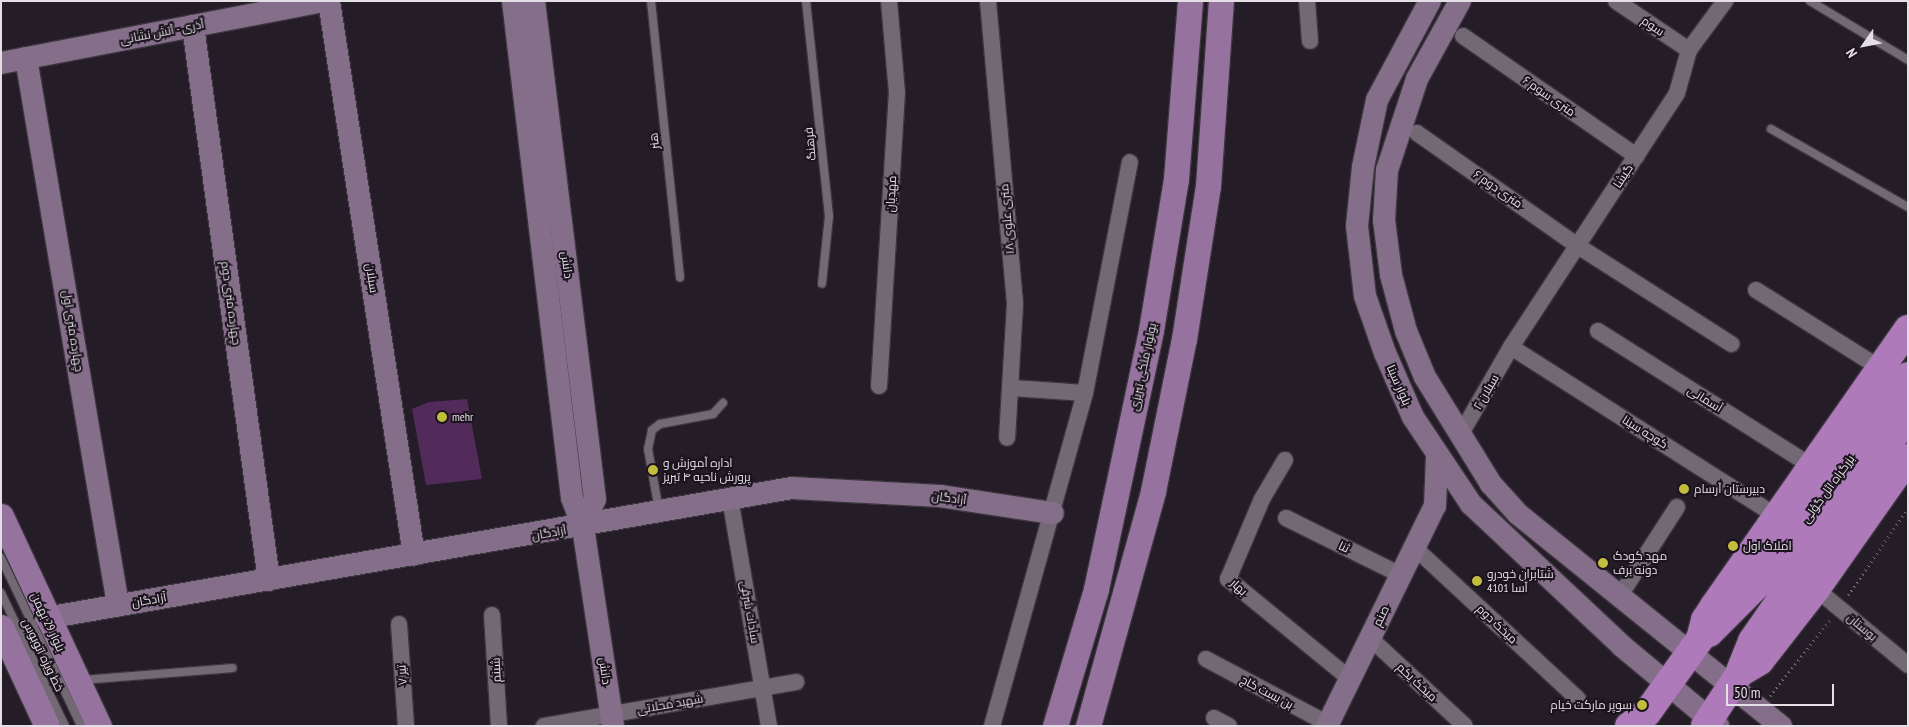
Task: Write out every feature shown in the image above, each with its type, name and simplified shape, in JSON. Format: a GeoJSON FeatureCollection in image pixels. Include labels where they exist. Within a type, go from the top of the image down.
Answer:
{"type":"FeatureCollection","features":[{"type":"Feature","properties":{"kind":"highway"},"geometry":{"type":"LineString","coordinates":[[1640,721],[1694,647],[1705,620],[1908,329]]}},
{"type":"Feature","properties":{"kind":"highway","name":"بزرگراه ائل گؤلی"},"geometry":{"type":"LineString","coordinates":[[1735,679],[1773,586],[1908,376]]}},
{"type":"Feature","properties":{"kind":"highway","name":"بزرگراه ائل گؤلی"},"geometry":{"type":"LineString","coordinates":[[1694,647],[1773,586],[1908,416]]}},
{"type":"Feature","properties":{"kind":"highway"},"geometry":{"type":"LineString","coordinates":[[1710,723],[1735,679],[1760,661],[1816,589],[1908,458]]}},
{"type":"Feature","properties":{"kind":"main road","name":"بولوار ملکی تبریزی"},"geometry":{"type":"LineString","coordinates":[[1054,726],[1096,589],[1152,330],[1176,179],[1190,1]]}},
{"type":"Feature","properties":{"kind":"main road"},"geometry":{"type":"LineString","coordinates":[[1088,726],[1153,491],[1184,339],[1208,186],[1221,1]]}},
{"type":"Feature","properties":{"kind":"main road","name":"بلوار 29 بهمن"},"geometry":{"type":"LineString","coordinates":[[1,516],[75,681],[99,726]]}},
{"type":"Feature","properties":{"kind":"main road"},"geometry":{"type":"LineString","coordinates":[[1,627],[47,726]]}},
{"type":"Feature","properties":{"kind":"street","name":"آذرى - آتش نشانى"},"geometry":{"type":"LineString","coordinates":[[1,63],[323,1]]}},
{"type":"Feature","properties":{"kind":"street","name":"سبلان"},"geometry":{"type":"LineString","coordinates":[[330,1],[414,555]]}},
{"type":"Feature","properties":{"kind":"street","name":"دانش"},"geometry":{"type":"LineString","coordinates":[[513,1],[572,498],[583,527],[612,720]]}},
{"type":"Feature","properties":{"kind":"street","name":"دانش"},"geometry":{"type":"LineString","coordinates":[[534,1],[595,500],[583,527]]}},
{"type":"Feature","properties":{"kind":"street","name":"مهدیان"},"geometry":{"type":"LineString","coordinates":[[879,386],[897,93],[890,1]]}},
{"type":"Feature","properties":{"kind":"street","name":"۱۸ متری علوی"},"geometry":{"type":"LineString","coordinates":[[988,1],[1014,304],[1012,388],[1007,438]]}},
{"type":"Feature","properties":{"kind":"street"},"geometry":{"type":"LineString","coordinates":[[1307,1],[1310,41]]}},
{"type":"Feature","properties":{"kind":"street","name":"بلوار سینا"},"geometry":{"type":"LineString","coordinates":[[1430,1],[1392,68],[1377,100],[1363,167],[1357,226],[1365,296],[1385,353],[1413,417],[1437,457],[1476,508],[1710,723]]}},
{"type":"Feature","properties":{"kind":"street"},"geometry":{"type":"LineString","coordinates":[[1460,1],[1416,79],[1387,170],[1384,220],[1391,275],[1406,331],[1425,377],[1459,437],[1490,484],[1518,514],[1619,596],[1694,647],[1735,679],[1781,726]]}},
{"type":"Feature","properties":{"kind":"street","name":"سوم"},"geometry":{"type":"LineString","coordinates":[[1616,1],[1689,50]]}},
{"type":"Feature","properties":{"kind":"street","name":"گیشا"},"geometry":{"type":"LineString","coordinates":[[1511,347],[1677,93],[1689,50],[1726,1]]}},
{"type":"Feature","properties":{"kind":"street","name":"چهارده متری دوم"},"geometry":{"type":"LineString","coordinates":[[193,26],[269,580]]}},
{"type":"Feature","properties":{"kind":"street","name":"۶ متری سوم"},"geometry":{"type":"LineString","coordinates":[[1463,36],[1636,156]]}},
{"type":"Feature","properties":{"kind":"street","name":"چهارده متری اول"},"geometry":{"type":"LineString","coordinates":[[26,58],[118,605]]}},
{"type":"Feature","properties":{"kind":"street"},"geometry":{"type":"LineString","coordinates":[[1392,68],[1416,79]]}},
{"type":"Feature","properties":{"kind":"street","name":"۶ متری دوم"},"geometry":{"type":"LineString","coordinates":[[1417,132],[1578,246],[1732,344]]}},
{"type":"Feature","properties":{"kind":"street"},"geometry":{"type":"LineString","coordinates":[[992,726],[1085,393],[1130,162]]}},
{"type":"Feature","properties":{"kind":"street"},"geometry":{"type":"LineString","coordinates":[[1756,290],[1880,368]]}},
{"type":"Feature","properties":{"kind":"street","name":"آسمانی"},"geometry":{"type":"LineString","coordinates":[[1598,331],[1813,467]]}},
{"type":"Feature","properties":{"kind":"street","name":"سبلان ۲"},"geometry":{"type":"LineString","coordinates":[[1459,437],[1511,347]]}},
{"type":"Feature","properties":{"kind":"street","name":"کوچه سینا"},"geometry":{"type":"LineString","coordinates":[[1511,347],[1778,517]]}},
{"type":"Feature","properties":{"kind":"street"},"geometry":{"type":"LineString","coordinates":[[1012,388],[1085,393]]}},
{"type":"Feature","properties":{"kind":"street"},"geometry":{"type":"LineString","coordinates":[[1437,457],[1436,506],[1476,508]]}},
{"type":"Feature","properties":{"kind":"street","name":"بهار"},"geometry":{"type":"LineString","coordinates":[[1284,460],[1262,500],[1228,579],[1350,679]]}},
{"type":"Feature","properties":{"kind":"street","name":"آزادگان"},"geometry":{"type":"LineString","coordinates":[[46,618],[583,527],[730,498],[792,488],[858,489],[940,496],[1053,513]]}},
{"type":"Feature","properties":{"kind":"street","name":"سادات شرقی"},"geometry":{"type":"LineString","coordinates":[[730,498],[769,726]]}},
{"type":"Feature","properties":{"kind":"street","name":"صنم"},"geometry":{"type":"LineString","coordinates":[[1327,725],[1436,506]]}},
{"type":"Feature","properties":{"kind":"street"},"geometry":{"type":"LineString","coordinates":[[1619,596],[1677,507]]}},
{"type":"Feature","properties":{"kind":"street","name":"ثنا"},"geometry":{"type":"LineString","coordinates":[[1286,518],[1401,575]]}},
{"type":"Feature","properties":{"kind":"street","name":"میخک دوم"},"geometry":{"type":"LineString","coordinates":[[1415,548],[1578,699]]}},
{"type":"Feature","properties":{"kind":"street","name":"بوستان"},"geometry":{"type":"LineString","coordinates":[[1816,589],[1908,665]]}},
{"type":"Feature","properties":{"kind":"street","name":"شبنم"},"geometry":{"type":"LineString","coordinates":[[492,615],[499,726]]}},
{"type":"Feature","properties":{"kind":"street","name":"۷ تیر"},"geometry":{"type":"LineString","coordinates":[[399,624],[406,726]]}},
{"type":"Feature","properties":{"kind":"street","name":"میخک یکم"},"geometry":{"type":"LineString","coordinates":[[1370,638],[1465,726]]}},
{"type":"Feature","properties":{"kind":"street","name":"بن بست کاج"},"geometry":{"type":"LineString","coordinates":[[1206,659],[1327,725]]}},
{"type":"Feature","properties":{"kind":"street","name":"شهید محلاتی"},"geometry":{"type":"LineString","coordinates":[[553,725],[612,720],[796,682]]}},
{"type":"Feature","properties":{"kind":"street"},"geometry":{"type":"LineString","coordinates":[[1214,718],[1229,726]]}},
{"type":"Feature","properties":{"kind":"lane","name":"هنر"},"geometry":{"type":"LineString","coordinates":[[651,1],[680,277]]}},
{"type":"Feature","properties":{"kind":"lane","name":"فرهنگ"},"geometry":{"type":"LineString","coordinates":[[806,1],[829,216],[822,284]]}},
{"type":"Feature","properties":{"kind":"lane"},"geometry":{"type":"LineString","coordinates":[[1810,1],[1908,60]]}},
{"type":"Feature","properties":{"kind":"lane"},"geometry":{"type":"LineString","coordinates":[[1771,129],[1908,208]]}},
{"type":"Feature","properties":{"kind":"lane"},"geometry":{"type":"LineString","coordinates":[[660,512],[648,449],[652,430],[660,424],[713,414],[723,403]]}},
{"type":"Feature","properties":{"kind":"lane","name":"خط ویژه اتوبوس"},"geometry":{"type":"LineString","coordinates":[[1,558],[81,726]]}},
{"type":"Feature","properties":{"kind":"lane","name":"خط ویژه اتوبوس"},"geometry":{"type":"LineString","coordinates":[[1,593],[66,726]]}},
{"type":"Feature","properties":{"kind":"lane"},"geometry":{"type":"LineString","coordinates":[[75,681],[233,668]]}},
{"type":"Feature","properties":{"kind":"building"},"geometry":{"type":"Polygon","coordinates":[[[467,399],[482,479],[426,485],[412,409],[429,402],[467,399]]]}},
{"type":"Feature","properties":{"kind":"place","name":"mehr"},"geometry":{"type":"Point","coordinates":[442,417]}},
{"type":"Feature","properties":{"kind":"place","name":"اداره آموزش و پرورش ناحیه ۴ تبریز"},"geometry":{"type":"Point","coordinates":[653,470]}},
{"type":"Feature","properties":{"kind":"place","name":"دبیرستان آرسام"},"geometry":{"type":"Point","coordinates":[1684,489]}},
{"type":"Feature","properties":{"kind":"place","name":"املاک اول"},"geometry":{"type":"Point","coordinates":[1733,546]}},
{"type":"Feature","properties":{"kind":"place","name":"مهد کودک دونه برف"},"geometry":{"type":"Point","coordinates":[1603,563]}},
{"type":"Feature","properties":{"kind":"place","name":"شتابران خودرو 4101 آسا"},"geometry":{"type":"Point","coordinates":[1477,581]}},
{"type":"Feature","properties":{"kind":"place","name":"سوپر مارکت خیام"},"geometry":{"type":"Point","coordinates":[1642,705]}}]}
